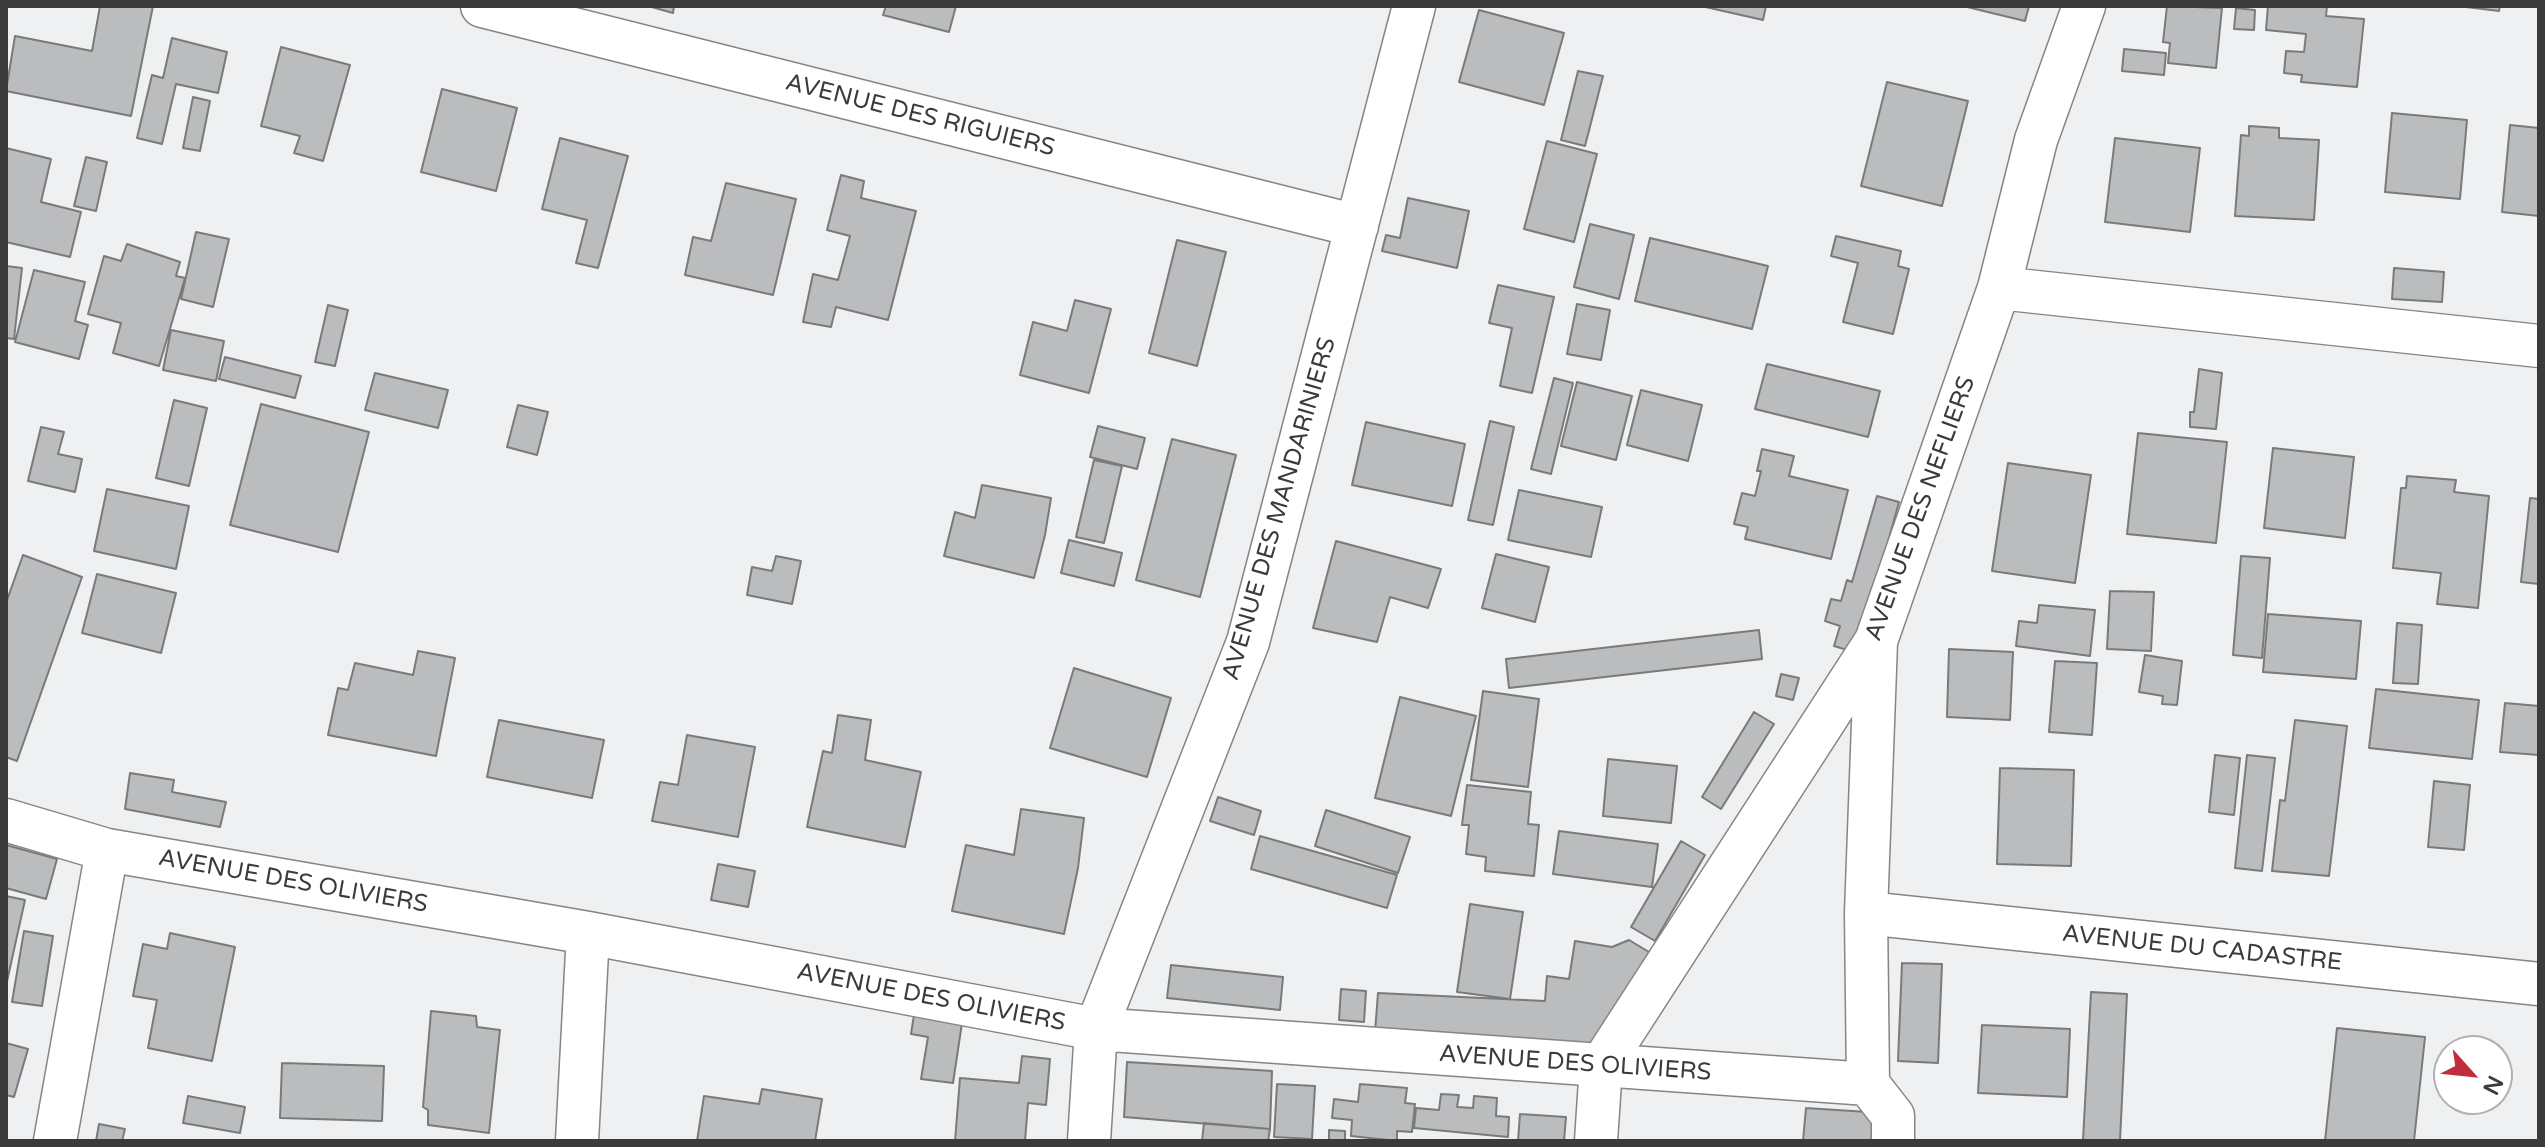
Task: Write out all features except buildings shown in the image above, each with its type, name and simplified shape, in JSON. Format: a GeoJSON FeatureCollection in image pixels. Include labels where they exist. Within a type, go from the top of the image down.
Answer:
{"type":"FeatureCollection","features":[{"type":"Feature","properties":{"kind":"street","name":"AVENUE DES RIGUIERS"},"geometry":{"type":"LineString","coordinates":[[482,6],[1357,226]]}},
{"type":"Feature","properties":{"kind":"street","name":"AVENUE DES MANDARINIERS"},"geometry":{"type":"LineString","coordinates":[[1089,1141],[1096,1029],[1248,642],[1414,6]]}},
{"type":"Feature","properties":{"kind":"street","name":"AVENUE DES NEFLIERS"},"geometry":{"type":"LineString","coordinates":[[1596,1141],[1601,1066],[1876,641],[1999,288],[2036,140],[2084,6]]}},
{"type":"Feature","properties":{"kind":"street"},"geometry":{"type":"LineString","coordinates":[[1999,288],[2539,346]]}},
{"type":"Feature","properties":{"kind":"street"},"geometry":{"type":"LineString","coordinates":[[1876,641],[1866,913],[1868,1084],[1893,1116],[1893,1141]]}},
{"type":"Feature","properties":{"kind":"street","name":"AVENUE DES OLIVIERS"},"geometry":{"type":"LineString","coordinates":[[6,820],[107,850],[588,933],[1096,1029],[1868,1084]]}},
{"type":"Feature","properties":{"kind":"street"},"geometry":{"type":"LineString","coordinates":[[55,1141],[107,850]]}},
{"type":"Feature","properties":{"kind":"street","name":"AVENUE DU CADASTRE"},"geometry":{"type":"LineString","coordinates":[[1866,913],[2539,984]]}},
{"type":"Feature","properties":{"kind":"street"},"geometry":{"type":"LineString","coordinates":[[577,1141],[588,933]]}}]}
